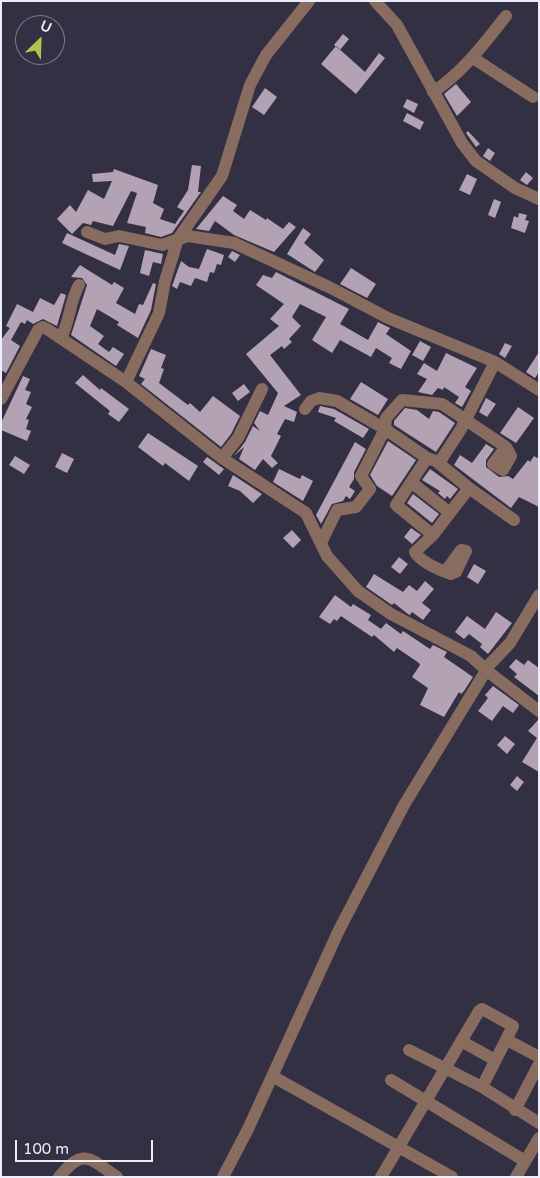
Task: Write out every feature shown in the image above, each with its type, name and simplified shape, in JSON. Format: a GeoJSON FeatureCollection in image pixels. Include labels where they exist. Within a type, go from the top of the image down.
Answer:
{"type":"FeatureCollection","features":[{"type":"Feature","properties":{"kind":"street"},"geometry":{"type":"LineString","coordinates":[[126,382],[159,313],[165,281],[178,239],[210,196],[222,176],[250,84],[266,55],[309,1]]}},
{"type":"Feature","properties":{"kind":"street"},"geometry":{"type":"LineString","coordinates":[[375,1],[397,25],[462,143],[476,161],[515,188],[539,199]]}},
{"type":"Feature","properties":{"kind":"street"},"geometry":{"type":"LineString","coordinates":[[433,92],[452,79],[473,58],[506,16]]}},
{"type":"Feature","properties":{"kind":"street"},"geometry":{"type":"LineString","coordinates":[[473,58],[533,97]]}},
{"type":"Feature","properties":{"kind":"street"},"geometry":{"type":"LineString","coordinates":[[87,232],[105,239],[119,236],[162,245],[188,236],[234,244],[272,259],[388,318],[495,362],[539,390]]}},
{"type":"Feature","properties":{"kind":"street"},"geometry":{"type":"LineString","coordinates":[[61,338],[67,327],[75,292],[79,285]]}},
{"type":"Feature","properties":{"kind":"street"},"geometry":{"type":"LineString","coordinates":[[1,399],[38,330],[43,327],[126,382],[222,458],[306,513],[328,556],[358,591],[391,614],[472,656],[486,670],[539,711]]}},
{"type":"Feature","properties":{"kind":"street"},"geometry":{"type":"LineString","coordinates":[[439,463],[466,420],[495,362]]}},
{"type":"Feature","properties":{"kind":"street"},"geometry":{"type":"LineString","coordinates":[[222,458],[238,438],[262,389]]}},
{"type":"Feature","properties":{"kind":"street"},"geometry":{"type":"LineString","coordinates":[[305,409],[311,401],[327,398],[337,401],[385,428],[427,458],[439,463],[469,488],[514,520]]}},
{"type":"Feature","properties":{"kind":"street"},"geometry":{"type":"LineString","coordinates":[[322,541],[337,510],[356,507],[370,489],[371,486],[361,476],[385,428],[386,418],[402,400],[423,404],[439,402],[506,447]]}},
{"type":"Feature","properties":{"kind":"street"},"geometry":{"type":"LineString","coordinates":[[427,458],[396,507],[433,534]]}},
{"type":"Feature","properties":{"kind":"street"},"geometry":{"type":"LineString","coordinates":[[411,482],[450,512]]}},
{"type":"Feature","properties":{"kind":"street"},"geometry":{"type":"LineString","coordinates":[[445,572],[415,554],[469,488]]}},
{"type":"Feature","properties":{"kind":"street"},"geometry":{"type":"LineString","coordinates":[[223,1177],[339,930],[404,806],[486,670],[510,643],[539,596]]}},
{"type":"Feature","properties":{"kind":"street"},"geometry":{"type":"LineString","coordinates":[[382,1177],[425,1100],[482,1009],[511,1024],[512,1029],[482,1088]]}},
{"type":"Feature","properties":{"kind":"street"},"geometry":{"type":"LineString","coordinates":[[507,1040],[539,1058]]}},
{"type":"Feature","properties":{"kind":"street"},"geometry":{"type":"LineString","coordinates":[[461,1041],[495,1060]]}},
{"type":"Feature","properties":{"kind":"street"},"geometry":{"type":"LineString","coordinates":[[409,1050],[482,1088],[539,1123]]}},
{"type":"Feature","properties":{"kind":"street"},"geometry":{"type":"LineString","coordinates":[[515,1110],[539,1064]]}},
{"type":"Feature","properties":{"kind":"street"},"geometry":{"type":"LineString","coordinates":[[272,1076],[452,1177]]}},
{"type":"Feature","properties":{"kind":"street"},"geometry":{"type":"LineString","coordinates":[[391,1080],[525,1161]]}},
{"type":"Feature","properties":{"kind":"street"},"geometry":{"type":"LineString","coordinates":[[516,1177],[539,1138]]}},
{"type":"Feature","properties":{"kind":"street"},"geometry":{"type":"LineString","coordinates":[[59,1177],[72,1162],[83,1158],[91,1159],[117,1177]]}},
{"type":"Feature","properties":{"kind":"building"},"geometry":{"type":"Polygon","coordinates":[[[343,34],[349,39],[340,50],[334,45],[343,34]]]}},
{"type":"Feature","properties":{"kind":"building"},"geometry":{"type":"Polygon","coordinates":[[[336,46],[365,72],[379,53],[385,58],[356,94],[321,64],[336,46]]]}},
{"type":"Feature","properties":{"kind":"building"},"geometry":{"type":"Polygon","coordinates":[[[456,84],[471,102],[457,116],[444,94],[456,84]]]}},
{"type":"Feature","properties":{"kind":"building"},"geometry":{"type":"Polygon","coordinates":[[[265,88],[277,97],[264,115],[252,107],[265,88]]]}},
{"type":"Feature","properties":{"kind":"building"},"geometry":{"type":"Polygon","coordinates":[[[407,99],[418,104],[414,113],[403,107],[407,99]]]}},
{"type":"Feature","properties":{"kind":"building"},"geometry":{"type":"Polygon","coordinates":[[[407,113],[424,122],[420,130],[403,121],[407,113]]]}},
{"type":"Feature","properties":{"kind":"building"},"geometry":{"type":"Polygon","coordinates":[[[468,131],[480,144],[476,147],[466,133],[468,131]]]}},
{"type":"Feature","properties":{"kind":"building"},"geometry":{"type":"Polygon","coordinates":[[[488,148],[495,153],[490,161],[483,156],[488,148]]]}},
{"type":"Feature","properties":{"kind":"building"},"geometry":{"type":"Polygon","coordinates":[[[192,165],[201,166],[198,192],[201,192],[172,233],[161,237],[145,233],[146,227],[127,223],[137,193],[131,191],[113,226],[93,221],[91,225],[83,223],[72,234],[57,219],[70,205],[76,212],[88,190],[104,199],[112,181],[93,182],[92,174],[113,172],[114,169],[158,185],[153,203],[164,209],[160,219],[175,224],[184,211],[177,207],[188,190],[192,165]]]}},
{"type":"Feature","properties":{"kind":"building"},"geometry":{"type":"Polygon","coordinates":[[[526,172],[533,178],[527,185],[520,180],[526,172]]]}},
{"type":"Feature","properties":{"kind":"building"},"geometry":{"type":"Polygon","coordinates":[[[467,174],[477,179],[470,195],[459,190],[467,174]]]}},
{"type":"Feature","properties":{"kind":"building"},"geometry":{"type":"Polygon","coordinates":[[[223,196],[237,205],[233,211],[244,219],[250,210],[266,220],[267,218],[283,229],[289,222],[296,227],[274,252],[234,235],[215,221],[209,231],[196,229],[223,196]]]}},
{"type":"Feature","properties":{"kind":"building"},"geometry":{"type":"Polygon","coordinates":[[[494,199],[501,202],[495,218],[488,215],[494,199]]]}},
{"type":"Feature","properties":{"kind":"building"},"geometry":{"type":"Polygon","coordinates":[[[519,213],[527,215],[525,220],[529,221],[525,233],[511,228],[514,216],[518,218],[519,213]]]}},
{"type":"Feature","properties":{"kind":"building"},"geometry":{"type":"Polygon","coordinates":[[[303,228],[311,234],[304,243],[324,260],[315,272],[287,254],[303,228]]]}},
{"type":"Feature","properties":{"kind":"building"},"geometry":{"type":"Polygon","coordinates":[[[67,233],[115,255],[119,244],[129,246],[120,270],[62,243],[67,233]]]}},
{"type":"Feature","properties":{"kind":"building"},"geometry":{"type":"Polygon","coordinates":[[[207,249],[224,255],[221,265],[217,264],[214,273],[210,272],[207,282],[195,278],[191,286],[180,282],[177,289],[172,286],[181,261],[189,267],[199,269],[207,249]]]}},
{"type":"Feature","properties":{"kind":"building"},"geometry":{"type":"Polygon","coordinates":[[[145,250],[163,254],[161,264],[153,262],[149,276],[140,273],[145,250]]]}},
{"type":"Feature","properties":{"kind":"building"},"geometry":{"type":"Polygon","coordinates":[[[232,251],[240,255],[235,262],[228,257],[232,251]]]}},
{"type":"Feature","properties":{"kind":"building"},"geometry":{"type":"Polygon","coordinates":[[[80,265],[112,285],[114,282],[124,288],[116,303],[135,314],[139,304],[143,305],[153,283],[156,284],[151,310],[138,338],[117,325],[119,322],[97,309],[90,326],[104,336],[98,344],[109,352],[113,347],[124,354],[116,366],[71,335],[87,285],[82,278],[71,277],[80,265]]]}},
{"type":"Feature","properties":{"kind":"building"},"geometry":{"type":"Polygon","coordinates":[[[351,268],[376,284],[367,298],[340,284],[351,268]]]}},
{"type":"Feature","properties":{"kind":"building"},"geometry":{"type":"Polygon","coordinates":[[[276,272],[349,309],[340,324],[368,340],[378,322],[390,328],[386,334],[411,351],[401,369],[389,363],[392,358],[376,348],[371,357],[340,340],[332,353],[312,340],[326,317],[300,304],[292,317],[301,326],[289,339],[292,342],[284,349],[282,346],[270,355],[301,395],[284,406],[297,412],[294,422],[285,419],[277,434],[281,436],[271,456],[278,463],[272,468],[263,459],[255,470],[239,459],[244,447],[234,456],[245,442],[253,426],[260,431],[254,423],[260,411],[268,415],[278,393],[246,354],[279,326],[270,319],[284,304],[256,285],[263,275],[272,278],[276,272]]]}},
{"type":"Feature","properties":{"kind":"building"},"geometry":{"type":"Polygon","coordinates":[[[61,293],[66,295],[57,326],[43,319],[33,324],[27,320],[25,324],[21,322],[11,340],[20,346],[6,373],[1,370],[1,340],[10,328],[6,326],[17,304],[33,312],[40,298],[54,305],[61,293]]]}},
{"type":"Feature","properties":{"kind":"building"},"geometry":{"type":"Polygon","coordinates":[[[420,341],[431,347],[423,361],[412,355],[420,341]]]}},
{"type":"Feature","properties":{"kind":"building"},"geometry":{"type":"Polygon","coordinates":[[[505,343],[512,346],[505,358],[499,354],[505,343]]]}},
{"type":"Feature","properties":{"kind":"building"},"geometry":{"type":"Polygon","coordinates":[[[151,349],[166,355],[161,368],[164,369],[159,383],[188,405],[190,403],[200,412],[213,396],[240,416],[231,434],[221,447],[141,384],[145,379],[139,376],[151,349]]]}},
{"type":"Feature","properties":{"kind":"building"},"geometry":{"type":"Polygon","coordinates":[[[539,352],[539,372],[535,378],[526,372],[539,352]]]}},
{"type":"Feature","properties":{"kind":"building"},"geometry":{"type":"Polygon","coordinates":[[[446,353],[477,368],[465,387],[471,391],[462,407],[455,403],[459,397],[444,387],[443,390],[438,388],[432,395],[418,392],[427,379],[417,374],[424,363],[437,371],[446,353]]]}},
{"type":"Feature","properties":{"kind":"building"},"geometry":{"type":"Polygon","coordinates":[[[83,375],[100,390],[101,388],[129,409],[119,422],[108,414],[110,411],[75,383],[83,375]]]}},
{"type":"Feature","properties":{"kind":"building"},"geometry":{"type":"Polygon","coordinates":[[[23,376],[30,379],[25,390],[31,392],[26,404],[32,407],[26,419],[29,420],[26,429],[31,431],[27,441],[1,430],[1,423],[23,376]]]}},
{"type":"Feature","properties":{"kind":"building"},"geometry":{"type":"Polygon","coordinates":[[[361,382],[388,399],[378,415],[350,399],[361,382]]]}},
{"type":"Feature","properties":{"kind":"building"},"geometry":{"type":"Polygon","coordinates":[[[244,384],[250,392],[238,401],[232,393],[244,384]]]}},
{"type":"Feature","properties":{"kind":"building"},"geometry":{"type":"Polygon","coordinates":[[[486,398],[496,404],[487,417],[479,412],[486,398]]]}},
{"type":"Feature","properties":{"kind":"building"},"geometry":{"type":"Polygon","coordinates":[[[320,406],[334,409],[369,429],[363,438],[334,421],[336,418],[318,412],[320,406]]]}},
{"type":"Feature","properties":{"kind":"building"},"geometry":{"type":"Polygon","coordinates":[[[518,407],[534,418],[516,443],[500,433],[518,407]]]}},
{"type":"Feature","properties":{"kind":"building"},"geometry":{"type":"Polygon","coordinates":[[[405,408],[417,410],[429,419],[433,411],[439,412],[455,423],[436,452],[394,425],[394,421],[405,408]]]}},
{"type":"Feature","properties":{"kind":"building"},"geometry":{"type":"Polygon","coordinates":[[[148,433],[198,466],[189,481],[165,463],[163,466],[138,447],[148,433]]]}},
{"type":"Feature","properties":{"kind":"building"},"geometry":{"type":"Polygon","coordinates":[[[388,441],[416,460],[392,496],[377,486],[370,475],[388,441]]]}},
{"type":"Feature","properties":{"kind":"building"},"geometry":{"type":"Polygon","coordinates":[[[355,442],[366,449],[354,472],[354,479],[349,487],[355,491],[350,499],[346,496],[343,501],[332,504],[321,524],[316,515],[355,442]]]}},
{"type":"Feature","properties":{"kind":"building"},"geometry":{"type":"Polygon","coordinates":[[[486,444],[494,449],[486,460],[486,467],[499,477],[508,476],[513,479],[528,460],[530,462],[534,456],[539,459],[539,507],[519,497],[511,508],[454,465],[460,455],[472,463],[486,444]]]}},
{"type":"Feature","properties":{"kind":"building"},"geometry":{"type":"Polygon","coordinates":[[[62,453],[74,459],[67,473],[55,467],[62,453]]]}},
{"type":"Feature","properties":{"kind":"building"},"geometry":{"type":"Polygon","coordinates":[[[15,456],[30,465],[24,474],[9,465],[15,456]]]}},
{"type":"Feature","properties":{"kind":"building"},"geometry":{"type":"Polygon","coordinates":[[[207,457],[224,469],[219,475],[203,462],[207,457]]]}},
{"type":"Feature","properties":{"kind":"building"},"geometry":{"type":"Polygon","coordinates":[[[279,469],[300,479],[302,475],[313,481],[303,501],[273,482],[279,469]]]}},
{"type":"Feature","properties":{"kind":"building"},"geometry":{"type":"Polygon","coordinates":[[[430,469],[458,489],[450,499],[447,496],[445,499],[438,493],[440,491],[422,480],[430,469]]]}},
{"type":"Feature","properties":{"kind":"building"},"geometry":{"type":"Polygon","coordinates":[[[233,475],[262,494],[253,503],[240,491],[228,486],[233,475]]]}},
{"type":"Feature","properties":{"kind":"building"},"geometry":{"type":"Polygon","coordinates":[[[413,494],[439,514],[432,523],[407,503],[413,494]]]}},
{"type":"Feature","properties":{"kind":"building"},"geometry":{"type":"Polygon","coordinates":[[[411,528],[421,535],[412,544],[404,537],[411,528]]]}},
{"type":"Feature","properties":{"kind":"building"},"geometry":{"type":"Polygon","coordinates":[[[292,530],[301,540],[293,548],[283,538],[292,530]]]}},
{"type":"Feature","properties":{"kind":"building"},"geometry":{"type":"Polygon","coordinates":[[[399,557],[408,564],[400,574],[391,567],[399,557]]]}},
{"type":"Feature","properties":{"kind":"building"},"geometry":{"type":"Polygon","coordinates":[[[474,564],[486,571],[478,584],[467,577],[474,564]]]}},
{"type":"Feature","properties":{"kind":"building"},"geometry":{"type":"Polygon","coordinates":[[[374,574],[403,592],[409,585],[417,591],[425,581],[434,589],[422,603],[431,610],[423,620],[412,612],[410,615],[408,614],[394,603],[392,605],[366,587],[374,574]]]}},
{"type":"Feature","properties":{"kind":"building"},"geometry":{"type":"Polygon","coordinates":[[[335,595],[351,607],[353,604],[371,615],[368,620],[381,629],[386,623],[401,634],[403,631],[430,649],[433,645],[447,652],[444,657],[473,677],[464,691],[461,694],[459,692],[444,717],[420,705],[428,688],[412,677],[420,665],[419,663],[397,648],[394,652],[374,635],[372,637],[341,616],[337,621],[334,619],[330,624],[319,617],[335,595]]]}},
{"type":"Feature","properties":{"kind":"building"},"geometry":{"type":"Polygon","coordinates":[[[496,612],[512,623],[488,654],[480,647],[482,644],[469,634],[464,639],[455,632],[467,616],[485,629],[496,612]]]}},
{"type":"Feature","properties":{"kind":"building"},"geometry":{"type":"Polygon","coordinates":[[[516,659],[524,665],[528,660],[539,668],[539,696],[514,677],[517,674],[509,667],[516,659]]]}},
{"type":"Feature","properties":{"kind":"building"},"geometry":{"type":"Polygon","coordinates":[[[493,686],[519,705],[513,713],[503,706],[492,721],[478,711],[488,698],[485,695],[493,686]]]}},
{"type":"Feature","properties":{"kind":"building"},"geometry":{"type":"Polygon","coordinates":[[[539,719],[539,772],[522,762],[537,738],[528,731],[539,719]]]}},
{"type":"Feature","properties":{"kind":"building"},"geometry":{"type":"Polygon","coordinates":[[[505,736],[515,744],[507,754],[497,745],[505,736]]]}},
{"type":"Feature","properties":{"kind":"building"},"geometry":{"type":"Polygon","coordinates":[[[517,776],[524,782],[517,791],[510,785],[517,776]]]}}]}
